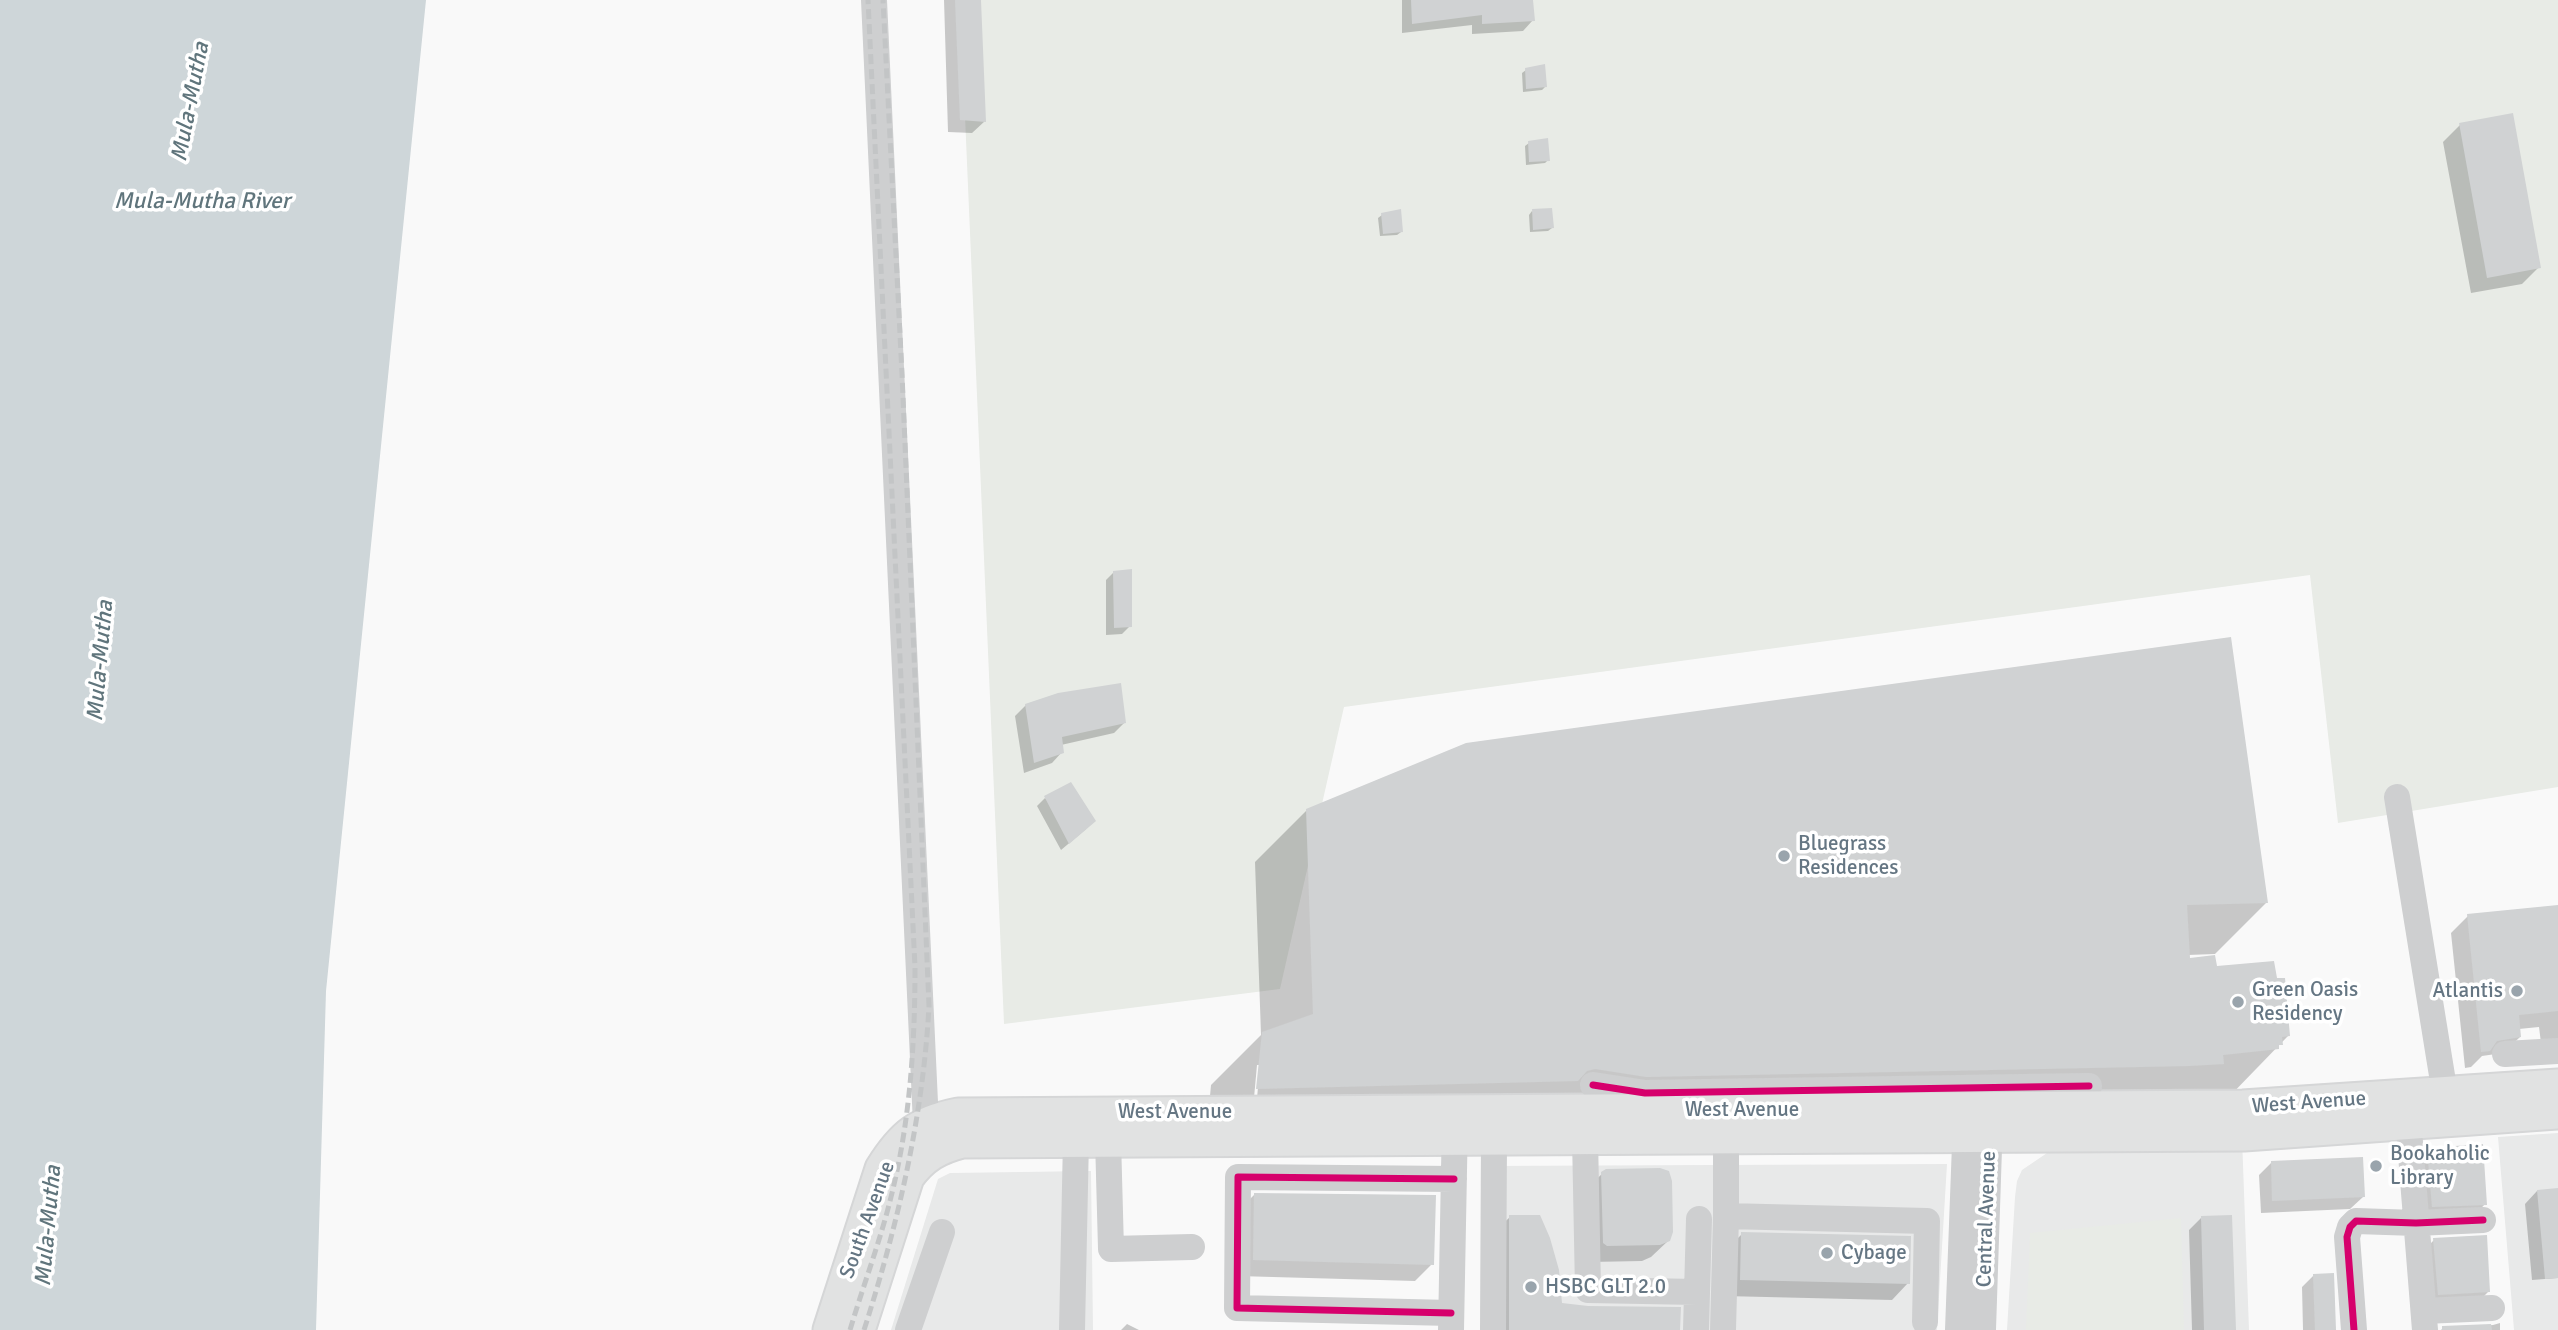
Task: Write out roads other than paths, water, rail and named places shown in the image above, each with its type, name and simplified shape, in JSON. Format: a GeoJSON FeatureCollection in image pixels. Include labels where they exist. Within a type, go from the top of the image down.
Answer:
{"type":"FeatureCollection","features":[{"type":"Feature","properties":{"kind":"main road","name":"West Avenue"},"geometry":{"type":"LineString","coordinates":[[2407,1110],[2445,1094],[2558,1086]]}},
{"type":"Feature","properties":{"kind":"main road","name":"West Avenue"},"geometry":{"type":"LineString","coordinates":[[1978,1122],[1916,1099],[1455,1124],[1092,1139],[962,1141],[931,1137],[939,1119],[976,1113],[1455,1124],[1494,1138],[1726,1136],[2244,1108],[2558,1112]]}},
{"type":"Feature","properties":{"kind":"main road","name":"South Avenue"},"geometry":{"type":"LineString","coordinates":[[830,1330],[882,1169],[895,1147],[909,1133],[931,1137],[923,1157],[907,1177],[858,1330]]}},
{"type":"Feature","properties":{"kind":"street"},"geometry":{"type":"LineString","coordinates":[[874,0],[931,1137]]}},
{"type":"Feature","properties":{"kind":"street"},"geometry":{"type":"LineString","coordinates":[[2397,797],[2445,1094]]}},
{"type":"Feature","properties":{"kind":"street"},"geometry":{"type":"LineString","coordinates":[[2505,1054],[2558,1051]]}},
{"type":"Feature","properties":{"kind":"street"},"geometry":{"type":"LineString","coordinates":[[1593,1085],[1645,1093],[1916,1099],[2089,1086]]}},
{"type":"Feature","properties":{"kind":"street"},"geometry":{"type":"LineString","coordinates":[[2407,1110],[2424,1321],[2492,1308]]}},
{"type":"Feature","properties":{"kind":"street","name":"Central Avenue"},"geometry":{"type":"LineString","coordinates":[[1958,1330],[1978,1122]]}},
{"type":"Feature","properties":{"kind":"street","name":"Central Avenue"},"geometry":{"type":"LineString","coordinates":[[1978,1122],[1983,1330]]}},
{"type":"Feature","properties":{"kind":"street"},"geometry":{"type":"LineString","coordinates":[[1454,1179],[1238,1177],[1237,1308],[1451,1322],[1454,1179],[1455,1124]]}},
{"type":"Feature","properties":{"kind":"street"},"geometry":{"type":"LineString","coordinates":[[1723,1330],[1726,1136]]}},
{"type":"Feature","properties":{"kind":"street"},"geometry":{"type":"LineString","coordinates":[[1585,1137],[1588,1290],[1697,1292]]}},
{"type":"Feature","properties":{"kind":"street"},"geometry":{"type":"LineString","coordinates":[[1493,1330],[1494,1138]]}},
{"type":"Feature","properties":{"kind":"street"},"geometry":{"type":"LineString","coordinates":[[1092,1139],[1111,1250],[1192,1247]]}},
{"type":"Feature","properties":{"kind":"street"},"geometry":{"type":"LineString","coordinates":[[1072,1330],[1092,1139]]}},
{"type":"Feature","properties":{"kind":"street"},"geometry":{"type":"LineString","coordinates":[[1726,1216],[1927,1221],[1925,1322]]}},
{"type":"Feature","properties":{"kind":"street"},"geometry":{"type":"LineString","coordinates":[[1696,1330],[1699,1219]]}},
{"type":"Feature","properties":{"kind":"street"},"geometry":{"type":"LineString","coordinates":[[2354,1330],[2347,1237],[2350,1227],[2356,1221],[2416,1223],[2483,1220]]}},
{"type":"Feature","properties":{"kind":"street"},"geometry":{"type":"LineString","coordinates":[[908,1330],[942,1232]]}},
{"type":"Feature","properties":{"kind":"water","name":"Mula-Mutha River"},"geometry":{"type":"Polygon","coordinates":[[[0,0],[426,0],[326,991],[316,1330],[0,1330],[0,0]]]}},
{"type":"Feature","properties":{"kind":"railway"},"geometry":{"type":"LineString","coordinates":[[850,1330],[882,1231],[903,1140],[910,1083],[915,996],[868,0]]}},
{"type":"Feature","properties":{"kind":"railway"},"geometry":{"type":"LineString","coordinates":[[864,1330],[888,1250],[907,1170],[921,1089],[929,1006],[883,0]]}},
{"type":"Feature","properties":{"kind":"place","name":"Bluegrass Residences"},"geometry":{"type":"Point","coordinates":[1784,856]}},
{"type":"Feature","properties":{"kind":"place","name":"Atlantis"},"geometry":{"type":"Point","coordinates":[2517,991]}},
{"type":"Feature","properties":{"kind":"place","name":"Green Oasis Residency"},"geometry":{"type":"Point","coordinates":[2238,1002]}},
{"type":"Feature","properties":{"kind":"place","name":"Bookaholic Library"},"geometry":{"type":"Point","coordinates":[2376,1166]}},
{"type":"Feature","properties":{"kind":"place","name":"Cybage"},"geometry":{"type":"Point","coordinates":[1827,1253]}},
{"type":"Feature","properties":{"kind":"place","name":"HSBC GLT 2.0"},"geometry":{"type":"Point","coordinates":[1531,1287]}},
{"type":"Feature","properties":{"kind":"water label","name":"Mula-Mutha"},"geometry":{"type":"Point","coordinates":[191,102]}},
{"type":"Feature","properties":{"kind":"water label","name":"Mula-Mutha"},"geometry":{"type":"Point","coordinates":[101,661]}},
{"type":"Feature","properties":{"kind":"water label","name":"Mula-Mutha"},"geometry":{"type":"Point","coordinates":[49,1226]}}]}
